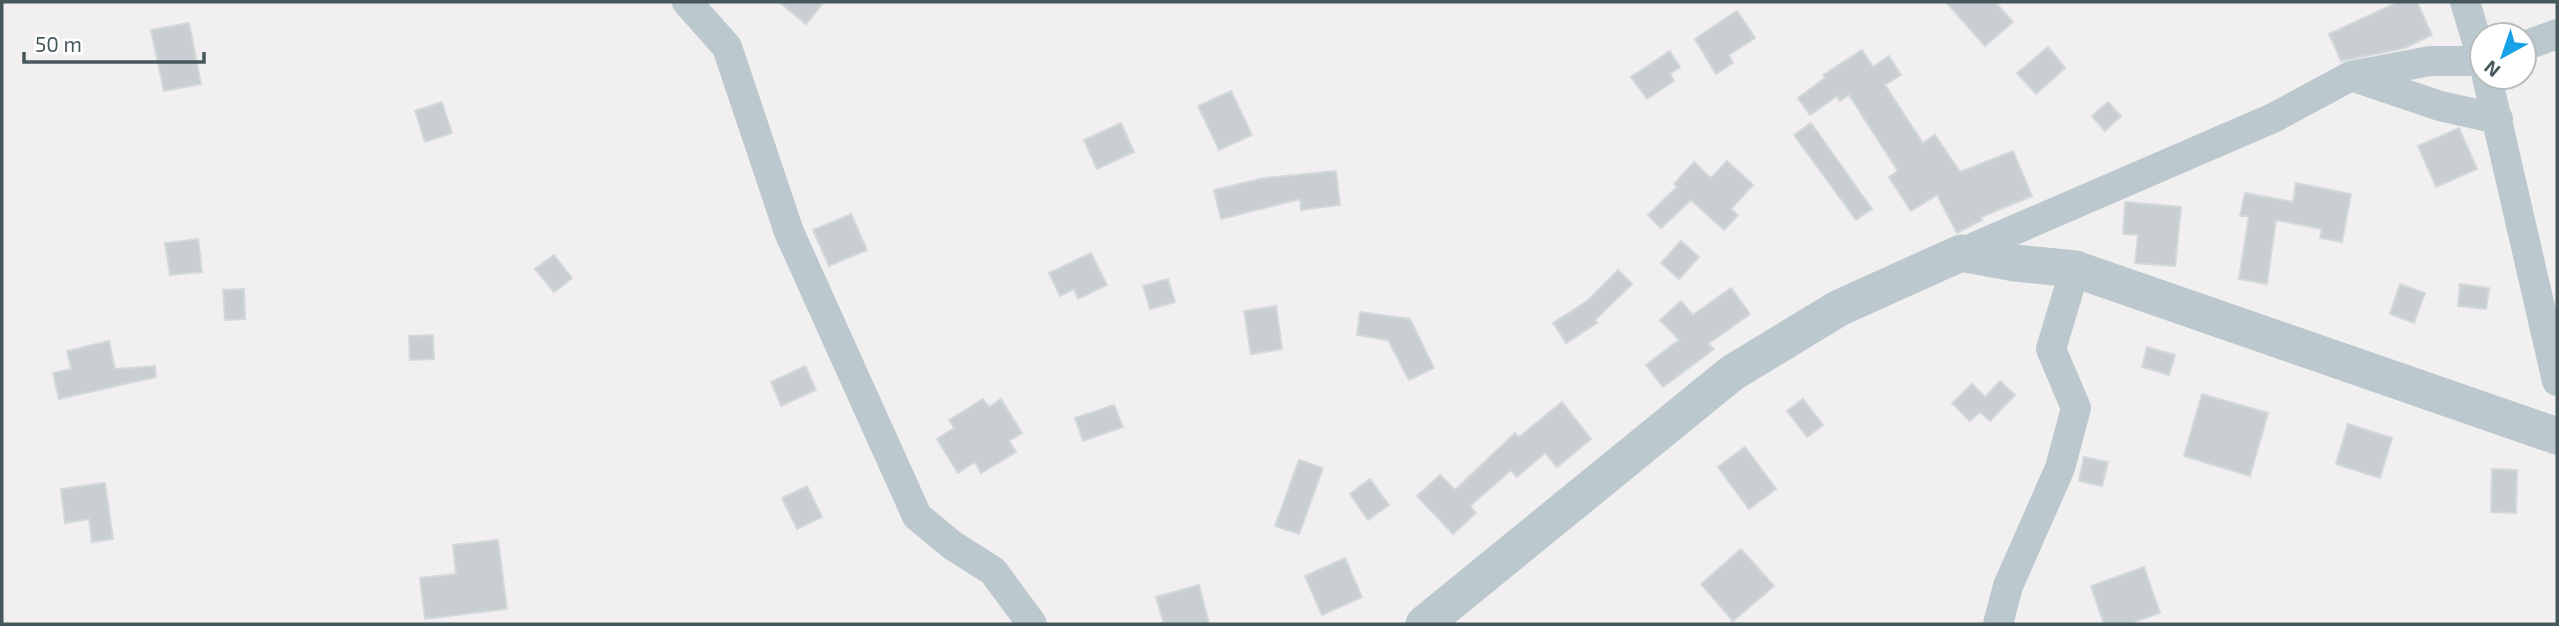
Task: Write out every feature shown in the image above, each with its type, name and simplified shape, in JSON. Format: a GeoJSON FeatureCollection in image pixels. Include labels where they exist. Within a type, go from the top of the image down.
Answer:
{"type":"FeatureCollection","features":[{"type":"Feature","properties":{"kind":"street"},"geometry":{"type":"LineString","coordinates":[[687,2],[727,47],[789,232],[917,516],[952,545],[993,571],[1032,624]]}},
{"type":"Feature","properties":{"kind":"street"},"geometry":{"type":"LineString","coordinates":[[2465,2],[2471,21]]}},
{"type":"Feature","properties":{"kind":"street"},"geometry":{"type":"LineString","coordinates":[[2538,41],[2557,34]]}},
{"type":"Feature","properties":{"kind":"street"},"geometry":{"type":"LineString","coordinates":[[1424,624],[1732,373],[1839,308],[2273,118],[2351,76],[2430,61],[2468,60]]}},
{"type":"Feature","properties":{"kind":"street"},"geometry":{"type":"LineString","coordinates":[[2351,76],[2440,106],[2498,119]]}},
{"type":"Feature","properties":{"kind":"street"},"geometry":{"type":"LineString","coordinates":[[2491,91],[2557,381]]}},
{"type":"Feature","properties":{"kind":"street"},"geometry":{"type":"LineString","coordinates":[[1961,253],[2015,263],[2076,269],[2557,436]]}},
{"type":"Feature","properties":{"kind":"street"},"geometry":{"type":"LineString","coordinates":[[1998,624],[2008,586],[2060,468],[2076,408],[2052,349],[2076,269]]}},
{"type":"Feature","properties":{"kind":"building"},"geometry":{"type":"Polygon","coordinates":[[[779,2],[824,2],[806,24],[779,2]]]}},
{"type":"Feature","properties":{"kind":"building"},"geometry":{"type":"Polygon","coordinates":[[[1946,2],[1995,2],[2013,22],[1985,46],[1946,2]]]}},
{"type":"Feature","properties":{"kind":"building"},"geometry":{"type":"Polygon","coordinates":[[[2398,2],[2417,2],[2432,35],[2405,48],[2341,61],[2329,34],[2398,2]]]}},
{"type":"Feature","properties":{"kind":"building"},"geometry":{"type":"Polygon","coordinates":[[[1737,11],[1755,38],[1729,55],[1733,63],[1716,74],[1695,39],[1737,11]]]}},
{"type":"Feature","properties":{"kind":"building"},"geometry":{"type":"Polygon","coordinates":[[[189,23],[201,84],[164,91],[151,30],[189,23]]]}},
{"type":"Feature","properties":{"kind":"building"},"geometry":{"type":"Polygon","coordinates":[[[2048,47],[2065,68],[2036,94],[2017,73],[2048,47]]]}},
{"type":"Feature","properties":{"kind":"building"},"geometry":{"type":"Polygon","coordinates":[[[1862,50],[1873,67],[1889,56],[1901,75],[1885,85],[1923,143],[1935,135],[1960,172],[2013,151],[2032,196],[1981,217],[1982,220],[1957,233],[1937,195],[1911,211],[1889,177],[1898,171],[1849,95],[1840,101],[1837,96],[1810,115],[1798,98],[1825,78],[1823,75],[1862,50]]]}},
{"type":"Feature","properties":{"kind":"building"},"geometry":{"type":"Polygon","coordinates":[[[1670,51],[1680,67],[1670,74],[1674,81],[1647,99],[1631,77],[1670,51]]]}},
{"type":"Feature","properties":{"kind":"building"},"geometry":{"type":"Polygon","coordinates":[[[1231,91],[1252,135],[1219,150],[1198,106],[1231,91]]]}},
{"type":"Feature","properties":{"kind":"building"},"geometry":{"type":"Polygon","coordinates":[[[442,102],[452,133],[425,142],[415,111],[442,102]]]}},
{"type":"Feature","properties":{"kind":"building"},"geometry":{"type":"Polygon","coordinates":[[[2108,102],[2121,116],[2105,131],[2092,116],[2108,102]]]}},
{"type":"Feature","properties":{"kind":"building"},"geometry":{"type":"Polygon","coordinates":[[[1121,123],[1134,152],[1097,169],[1084,140],[1121,123]]]}},
{"type":"Feature","properties":{"kind":"building"},"geometry":{"type":"Polygon","coordinates":[[[1811,123],[1872,209],[1856,220],[1794,135],[1811,123]]]}},
{"type":"Feature","properties":{"kind":"building"},"geometry":{"type":"Polygon","coordinates":[[[2459,128],[2477,169],[2436,187],[2418,146],[2459,128]]]}},
{"type":"Feature","properties":{"kind":"building"},"geometry":{"type":"Polygon","coordinates":[[[1727,161],[1753,185],[1731,209],[1738,215],[1724,230],[1691,200],[1661,228],[1648,215],[1677,187],[1674,184],[1694,162],[1711,178],[1727,161]]]}},
{"type":"Feature","properties":{"kind":"building"},"geometry":{"type":"Polygon","coordinates":[[[1336,171],[1340,205],[1301,210],[1300,199],[1221,219],[1214,190],[1264,178],[1336,171]]]}},
{"type":"Feature","properties":{"kind":"building"},"geometry":{"type":"Polygon","coordinates":[[[2296,183],[2351,194],[2342,242],[2320,238],[2322,229],[2276,220],[2267,284],[2239,279],[2249,216],[2240,216],[2245,193],[2293,202],[2296,183]]]}},
{"type":"Feature","properties":{"kind":"building"},"geometry":{"type":"Polygon","coordinates":[[[2125,202],[2181,207],[2175,266],[2135,263],[2138,235],[2123,234],[2125,202]]]}},
{"type":"Feature","properties":{"kind":"building"},"geometry":{"type":"Polygon","coordinates":[[[851,214],[867,250],[829,266],[813,230],[851,214]]]}},
{"type":"Feature","properties":{"kind":"building"},"geometry":{"type":"Polygon","coordinates":[[[198,239],[202,272],[170,275],[165,243],[198,239]]]}},
{"type":"Feature","properties":{"kind":"building"},"geometry":{"type":"Polygon","coordinates":[[[1681,241],[1699,257],[1679,279],[1661,263],[1681,241]]]}},
{"type":"Feature","properties":{"kind":"building"},"geometry":{"type":"Polygon","coordinates":[[[1091,253],[1107,285],[1078,299],[1074,289],[1060,296],[1049,273],[1091,253]]]}},
{"type":"Feature","properties":{"kind":"building"},"geometry":{"type":"Polygon","coordinates":[[[554,255],[572,278],[554,292],[535,269],[554,255]]]}},
{"type":"Feature","properties":{"kind":"building"},"geometry":{"type":"Polygon","coordinates":[[[1618,270],[1632,284],[1595,320],[1597,323],[1566,343],[1553,323],[1587,301],[1618,270]]]}},
{"type":"Feature","properties":{"kind":"building"},"geometry":{"type":"Polygon","coordinates":[[[1168,279],[1175,302],[1150,309],[1143,286],[1168,279]]]}},
{"type":"Feature","properties":{"kind":"building"},"geometry":{"type":"Polygon","coordinates":[[[2400,284],[2425,293],[2414,323],[2390,314],[2400,284]]]}},
{"type":"Feature","properties":{"kind":"building"},"geometry":{"type":"Polygon","coordinates":[[[2460,284],[2489,288],[2486,309],[2458,306],[2460,284]]]}},
{"type":"Feature","properties":{"kind":"building"},"geometry":{"type":"Polygon","coordinates":[[[1731,288],[1750,314],[1708,344],[1714,349],[1663,387],[1646,365],[1679,340],[1660,320],[1681,301],[1693,315],[1731,288]]]}},
{"type":"Feature","properties":{"kind":"building"},"geometry":{"type":"Polygon","coordinates":[[[244,289],[245,319],[225,320],[223,290],[244,289]]]}},
{"type":"Feature","properties":{"kind":"building"},"geometry":{"type":"Polygon","coordinates":[[[1276,306],[1282,349],[1251,354],[1244,311],[1276,306]]]}},
{"type":"Feature","properties":{"kind":"building"},"geometry":{"type":"Polygon","coordinates":[[[1360,312],[1410,319],[1434,368],[1409,380],[1388,340],[1357,335],[1360,312]]]}},
{"type":"Feature","properties":{"kind":"building"},"geometry":{"type":"Polygon","coordinates":[[[433,335],[434,359],[410,360],[409,336],[433,335]]]}},
{"type":"Feature","properties":{"kind":"building"},"geometry":{"type":"Polygon","coordinates":[[[109,341],[115,369],[155,366],[156,377],[59,399],[53,373],[71,369],[67,351],[109,341]]]}},
{"type":"Feature","properties":{"kind":"building"},"geometry":{"type":"Polygon","coordinates":[[[2147,347],[2175,355],[2169,375],[2142,367],[2147,347]]]}},
{"type":"Feature","properties":{"kind":"building"},"geometry":{"type":"Polygon","coordinates":[[[805,366],[816,390],[781,406],[771,382],[805,366]]]}},
{"type":"Feature","properties":{"kind":"building"},"geometry":{"type":"Polygon","coordinates":[[[2000,381],[2015,395],[1990,421],[1980,412],[1970,421],[1952,403],[1972,384],[1985,397],[2000,381]]]}},
{"type":"Feature","properties":{"kind":"building"},"geometry":{"type":"Polygon","coordinates":[[[2202,394],[2268,413],[2250,476],[2184,456],[2202,394]]]}},
{"type":"Feature","properties":{"kind":"building"},"geometry":{"type":"Polygon","coordinates":[[[983,399],[989,407],[1001,399],[1022,433],[1009,441],[1016,452],[981,473],[975,462],[958,473],[937,439],[954,428],[949,420],[983,399]]]}},
{"type":"Feature","properties":{"kind":"building"},"geometry":{"type":"Polygon","coordinates":[[[1803,399],[1823,425],[1807,437],[1787,411],[1803,399]]]}},
{"type":"Feature","properties":{"kind":"building"},"geometry":{"type":"Polygon","coordinates":[[[1562,402],[1591,439],[1557,467],[1545,453],[1517,477],[1511,470],[1470,506],[1476,513],[1453,534],[1417,496],[1440,475],[1455,490],[1515,433],[1519,437],[1562,402]]]}},
{"type":"Feature","properties":{"kind":"building"},"geometry":{"type":"Polygon","coordinates":[[[1114,405],[1123,427],[1083,441],[1075,418],[1114,405]]]}},
{"type":"Feature","properties":{"kind":"building"},"geometry":{"type":"Polygon","coordinates":[[[2348,424],[2392,438],[2380,478],[2336,464],[2348,424]]]}},
{"type":"Feature","properties":{"kind":"building"},"geometry":{"type":"Polygon","coordinates":[[[1745,447],[1776,489],[1749,509],[1718,467],[1745,447]]]}},
{"type":"Feature","properties":{"kind":"building"},"geometry":{"type":"Polygon","coordinates":[[[2084,457],[2108,462],[2102,486],[2079,481],[2084,457]]]}},
{"type":"Feature","properties":{"kind":"building"},"geometry":{"type":"Polygon","coordinates":[[[1299,460],[1323,468],[1299,534],[1275,526],[1299,460]]]}},
{"type":"Feature","properties":{"kind":"building"},"geometry":{"type":"Polygon","coordinates":[[[2492,469],[2517,470],[2516,513],[2491,512],[2492,469]]]}},
{"type":"Feature","properties":{"kind":"building"},"geometry":{"type":"Polygon","coordinates":[[[1370,479],[1389,505],[1368,520],[1350,494],[1370,479]]]}},
{"type":"Feature","properties":{"kind":"building"},"geometry":{"type":"Polygon","coordinates":[[[105,483],[113,539],[92,542],[89,519],[65,523],[61,489],[105,483]]]}},
{"type":"Feature","properties":{"kind":"building"},"geometry":{"type":"Polygon","coordinates":[[[807,486],[822,517],[797,529],[782,498],[807,486]]]}},
{"type":"Feature","properties":{"kind":"building"},"geometry":{"type":"Polygon","coordinates":[[[498,540],[507,609],[425,619],[420,578],[456,574],[453,545],[498,540]]]}},
{"type":"Feature","properties":{"kind":"building"},"geometry":{"type":"Polygon","coordinates":[[[1741,549],[1774,586],[1733,621],[1701,584],[1741,549]]]}},
{"type":"Feature","properties":{"kind":"building"},"geometry":{"type":"Polygon","coordinates":[[[1345,558],[1362,597],[1322,615],[1305,576],[1345,558]]]}},
{"type":"Feature","properties":{"kind":"building"},"geometry":{"type":"Polygon","coordinates":[[[2144,567],[2160,613],[2129,624],[2104,624],[2091,586],[2144,567]]]}},
{"type":"Feature","properties":{"kind":"building"},"geometry":{"type":"Polygon","coordinates":[[[1199,585],[1209,624],[1164,624],[1156,597],[1199,585]]]}}]}
